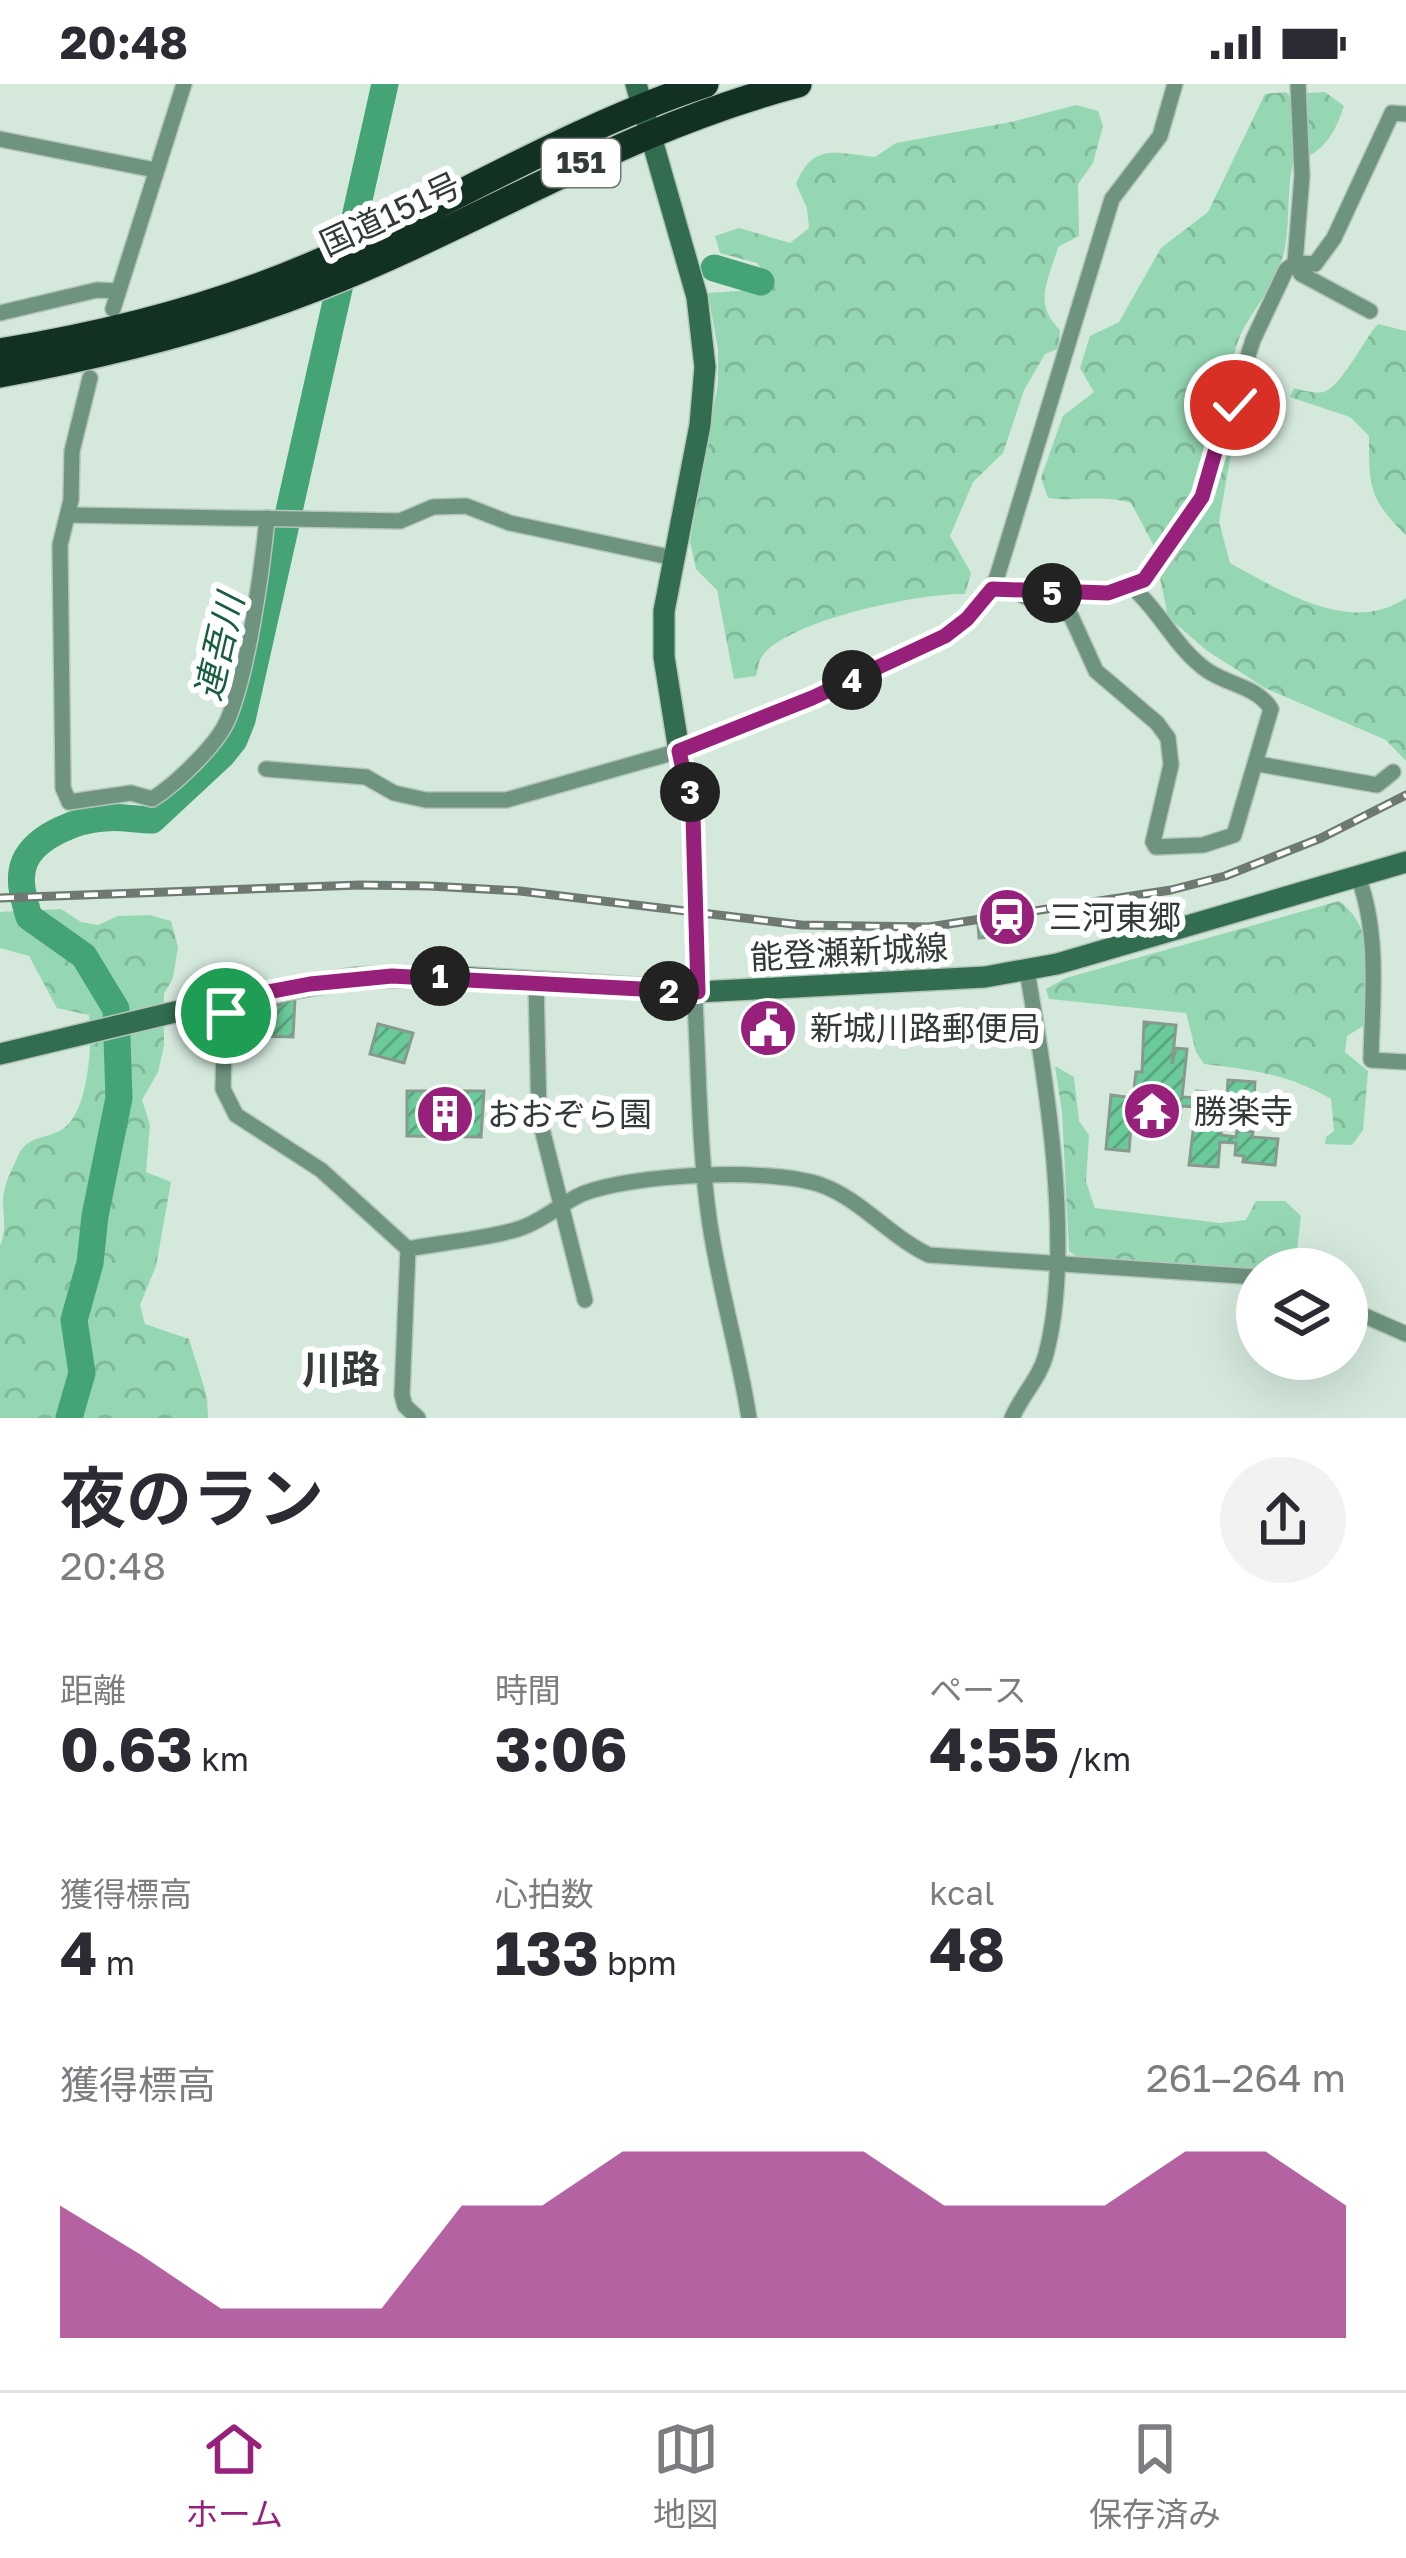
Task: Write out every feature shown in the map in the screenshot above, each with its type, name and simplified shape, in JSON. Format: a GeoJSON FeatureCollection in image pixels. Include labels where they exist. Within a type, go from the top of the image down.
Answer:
{"type":"FeatureCollection","features":[{"type":"Feature","properties":{"kind":"highway","name":"国道151号"},"geometry":{"type":"LineString","coordinates":[[0,374],[130,348],[320,274],[376,235],[643,107],[706,84]]}},
{"type":"Feature","properties":{"kind":"highway","name":"国道151号"},"geometry":{"type":"LineString","coordinates":[[0,352],[373,263],[643,107],[798,84]]}},
{"type":"Feature","properties":{"kind":"main road"},"geometry":{"type":"LineString","coordinates":[[643,107],[697,297],[705,367],[700,425],[664,611],[664,657],[679,751]]}},
{"type":"Feature","properties":{"kind":"main road","name":"能登瀬新城線"},"geometry":{"type":"LineString","coordinates":[[0,1054],[225,1000],[310,984],[392,976],[698,992],[985,977],[1027,971],[1406,862]]}},
{"type":"Feature","properties":{"kind":"street"},"geometry":{"type":"LineString","coordinates":[[113,309],[184,84]]}},
{"type":"Feature","properties":{"kind":"street"},"geometry":{"type":"LineString","coordinates":[[266,769],[366,777],[394,793],[426,800],[506,800],[679,751],[812,698],[945,636],[992,589],[1112,199],[1160,136],[1175,84]]}},
{"type":"Feature","properties":{"kind":"street"},"geometry":{"type":"LineString","coordinates":[[1298,84],[1302,176],[1295,262],[1301,274],[1370,311]]}},
{"type":"Feature","properties":{"kind":"street"},"geometry":{"type":"LineString","coordinates":[[992,589],[1108,593],[1132,587],[1156,568],[1202,497],[1222,428],[1230,410],[1247,394],[1247,359],[1286,270],[1295,262],[1315,264],[1334,238],[1392,113],[1406,114]]}},
{"type":"Feature","properties":{"kind":"street"},"geometry":{"type":"LineString","coordinates":[[0,139],[155,170]]}},
{"type":"Feature","properties":{"kind":"street"},"geometry":{"type":"LineString","coordinates":[[0,313],[97,290],[118,291]]}},
{"type":"Feature","properties":{"kind":"street"},"geometry":{"type":"LineString","coordinates":[[90,378],[72,452],[69,515],[60,545],[63,788],[69,802],[130,793],[152,799],[218,738],[242,668],[270,518]]}},
{"type":"Feature","properties":{"kind":"street"},"geometry":{"type":"LineString","coordinates":[[69,515],[400,521],[446,504],[466,506],[510,523],[674,558]]}},
{"type":"Feature","properties":{"kind":"street"},"geometry":{"type":"LineString","coordinates":[[1014,592],[1071,616],[1096,670],[1168,738],[1171,765],[1156,847],[1203,845],[1234,835],[1271,709],[1266,700],[1208,670],[1186,652],[1132,587]]}},
{"type":"Feature","properties":{"kind":"street"},"geometry":{"type":"LineString","coordinates":[[679,751],[693,816],[695,1001],[704,1177],[723,1299],[738,1345],[749,1418]]}},
{"type":"Feature","properties":{"kind":"street"},"geometry":{"type":"LineString","coordinates":[[1258,764],[1377,785],[1393,772]]}},
{"type":"Feature","properties":{"kind":"street"},"geometry":{"type":"LineString","coordinates":[[1358,877],[1370,937],[1371,1060],[1406,1062]]}},
{"type":"Feature","properties":{"kind":"street"},"geometry":{"type":"LineString","coordinates":[[1012,1418],[1045,1358],[1055,1266],[1053,1169],[1040,1037],[1027,971]]}},
{"type":"Feature","properties":{"kind":"street"},"geometry":{"type":"LineString","coordinates":[[536,981],[539,1117],[585,1300]]}},
{"type":"Feature","properties":{"kind":"street"},"geometry":{"type":"LineString","coordinates":[[225,1000],[223,1089],[227,1102],[236,1114],[321,1170],[408,1249]]}},
{"type":"Feature","properties":{"kind":"street"},"geometry":{"type":"LineString","coordinates":[[408,1249],[523,1228],[560,1205],[606,1186],[704,1177],[799,1179],[844,1195],[882,1228],[929,1255],[1236,1276]]}},
{"type":"Feature","properties":{"kind":"street"},"geometry":{"type":"LineString","coordinates":[[408,1249],[402,1395],[405,1406],[418,1418]]}},
{"type":"Feature","properties":{"kind":"street"},"geometry":{"type":"LineString","coordinates":[[1368,1317],[1406,1334]]}},
{"type":"Feature","properties":{"kind":"green space"},"geometry":{"type":"Polygon","coordinates":[[[1286,92],[1294,101],[1308,93],[1325,92],[1344,106],[1326,142],[1293,163],[1283,256],[1237,345],[1236,384],[1245,409],[1233,442],[1219,522],[1230,563],[1293,596],[1339,611],[1362,612],[1385,609],[1406,598],[1406,761],[1386,740],[1265,688],[1206,650],[1168,617],[1153,544],[1131,503],[1048,498],[1041,478],[1063,416],[1094,392],[1080,368],[1090,336],[1119,322],[1161,248],[1208,212],[1265,94],[1286,92]]]}},
{"type":"Feature","properties":{"kind":"green space"},"geometry":{"type":"Polygon","coordinates":[[[1076,105],[1098,111],[1103,126],[1093,163],[1078,184],[1079,236],[1058,247],[1045,291],[1047,310],[1060,330],[1058,349],[1045,354],[1024,390],[1003,453],[973,482],[950,536],[971,573],[965,594],[918,598],[824,621],[774,645],[761,658],[756,676],[734,679],[717,590],[696,569],[690,542],[718,383],[718,349],[708,293],[752,290],[769,279],[757,263],[720,253],[715,236],[739,228],[790,243],[809,228],[807,208],[796,184],[818,156],[875,157],[896,143],[1076,105]]]}},
{"type":"Feature","properties":{"kind":"green space"},"geometry":{"type":"Polygon","coordinates":[[[1378,324],[1406,331],[1406,535],[1374,491],[1369,436],[1350,417],[1290,397],[1294,388],[1330,389],[1378,324]]]}},
{"type":"Feature","properties":{"kind":"green space"},"geometry":{"type":"Polygon","coordinates":[[[1339,901],[1360,927],[1368,958],[1363,1026],[1347,1036],[1345,1052],[1368,1071],[1363,1130],[1352,1145],[1325,1144],[1334,1131],[1331,1099],[1270,1074],[1204,1064],[1186,1013],[1049,999],[1046,989],[1066,978],[1339,901]]]}},
{"type":"Feature","properties":{"kind":"green space"},"geometry":{"type":"Polygon","coordinates":[[[61,909],[81,922],[98,925],[118,916],[149,915],[171,921],[178,947],[173,978],[164,994],[164,1046],[158,1072],[142,1100],[150,1125],[146,1172],[171,1182],[156,1266],[140,1305],[145,1324],[189,1339],[207,1397],[208,1418],[0,1418],[4,1190],[26,1144],[71,1121],[83,1093],[90,1042],[89,1015],[57,1008],[29,956],[0,948],[0,912],[61,909]]]}},
{"type":"Feature","properties":{"kind":"green space"},"geometry":{"type":"Polygon","coordinates":[[[1055,1066],[1074,1077],[1079,1121],[1089,1135],[1086,1182],[1095,1208],[1220,1223],[1246,1220],[1256,1201],[1285,1201],[1301,1216],[1297,1248],[1236,1248],[1236,1270],[1076,1256],[1069,1251],[1055,1066]]]}},
{"type":"Feature","properties":{"kind":"building"},"geometry":{"type":"Polygon","coordinates":[[[1010,923],[1010,936],[979,938],[978,925],[1010,923]]]}},
{"type":"Feature","properties":{"kind":"building"},"geometry":{"type":"Polygon","coordinates":[[[295,999],[293,1037],[252,1036],[253,1003],[281,1005],[295,999]]]}},
{"type":"Feature","properties":{"kind":"building"},"geometry":{"type":"Polygon","coordinates":[[[758,1011],[783,1011],[783,1050],[757,1050],[758,1011]]]}},
{"type":"Feature","properties":{"kind":"building"},"geometry":{"type":"Polygon","coordinates":[[[1144,1022],[1176,1025],[1172,1064],[1176,1048],[1187,1049],[1182,1097],[1197,1098],[1197,1091],[1223,1093],[1221,1135],[1236,1137],[1237,1130],[1253,1132],[1252,1137],[1278,1139],[1275,1165],[1243,1162],[1244,1156],[1235,1155],[1236,1143],[1220,1142],[1218,1167],[1189,1165],[1196,1107],[1181,1106],[1180,1118],[1132,1114],[1129,1151],[1106,1149],[1111,1095],[1133,1098],[1136,1072],[1142,1072],[1144,1022]]]}},
{"type":"Feature","properties":{"kind":"building"},"geometry":{"type":"Polygon","coordinates":[[[378,1024],[413,1033],[404,1063],[370,1054],[378,1024]]]}},
{"type":"Feature","properties":{"kind":"building"},"geometry":{"type":"Polygon","coordinates":[[[1228,1080],[1255,1082],[1254,1098],[1227,1096],[1228,1080]]]}},
{"type":"Feature","properties":{"kind":"building","name":"おおぞら園"},"geometry":{"type":"Polygon","coordinates":[[[407,1091],[484,1091],[481,1137],[407,1136],[407,1091]]]}},
{"type":"Feature","properties":{"kind":"building"},"geometry":{"type":"Polygon","coordinates":[[[1226,1104],[1254,1107],[1252,1124],[1225,1121],[1226,1104]]]}},
{"type":"Feature","properties":{"kind":"waterway","name":"連吾川"},"geometry":{"type":"LineString","coordinates":[[69,1418],[82,1373],[74,1320],[90,1263],[119,1098],[116,1009],[84,956],[29,917],[23,868],[39,843],[71,825],[111,818],[152,820],[234,740],[385,84]]}},
{"type":"Feature","properties":{"kind":"waterway"},"geometry":{"type":"LineString","coordinates":[[714,268],[761,282]]}},
{"type":"Feature","properties":{"kind":"railway"},"geometry":{"type":"LineString","coordinates":[[0,898],[430,886],[520,891],[801,925],[929,927],[1171,890],[1225,876],[1321,838],[1406,795]]}},
{"type":"Feature","properties":{"kind":"place","name":"三河東郷"},"geometry":{"type":"Point","coordinates":[1007,917]}},
{"type":"Feature","properties":{"kind":"place","name":"新城川路郵便局"},"geometry":{"type":"Point","coordinates":[768,1028]}},
{"type":"Feature","properties":{"kind":"place","name":"勝楽寺"},"geometry":{"type":"Point","coordinates":[1152,1111]}},
{"type":"Feature","properties":{"kind":"place","name":"おおぞら園"},"geometry":{"type":"Point","coordinates":[445,1114]}},
{"type":"Feature","properties":{"kind":"district","name":"川路"},"geometry":{"type":"Point","coordinates":[341,1369]}},
{"type":"Feature","properties":{"kind":"route"},"geometry":{"type":"LineString","coordinates":[[226,1013],[225,1000],[310,984],[392,976],[698,992],[693,816],[679,751],[812,698],[945,636],[992,589],[1108,593],[1144,580],[1202,497],[1222,428],[1235,405]]}}]}
